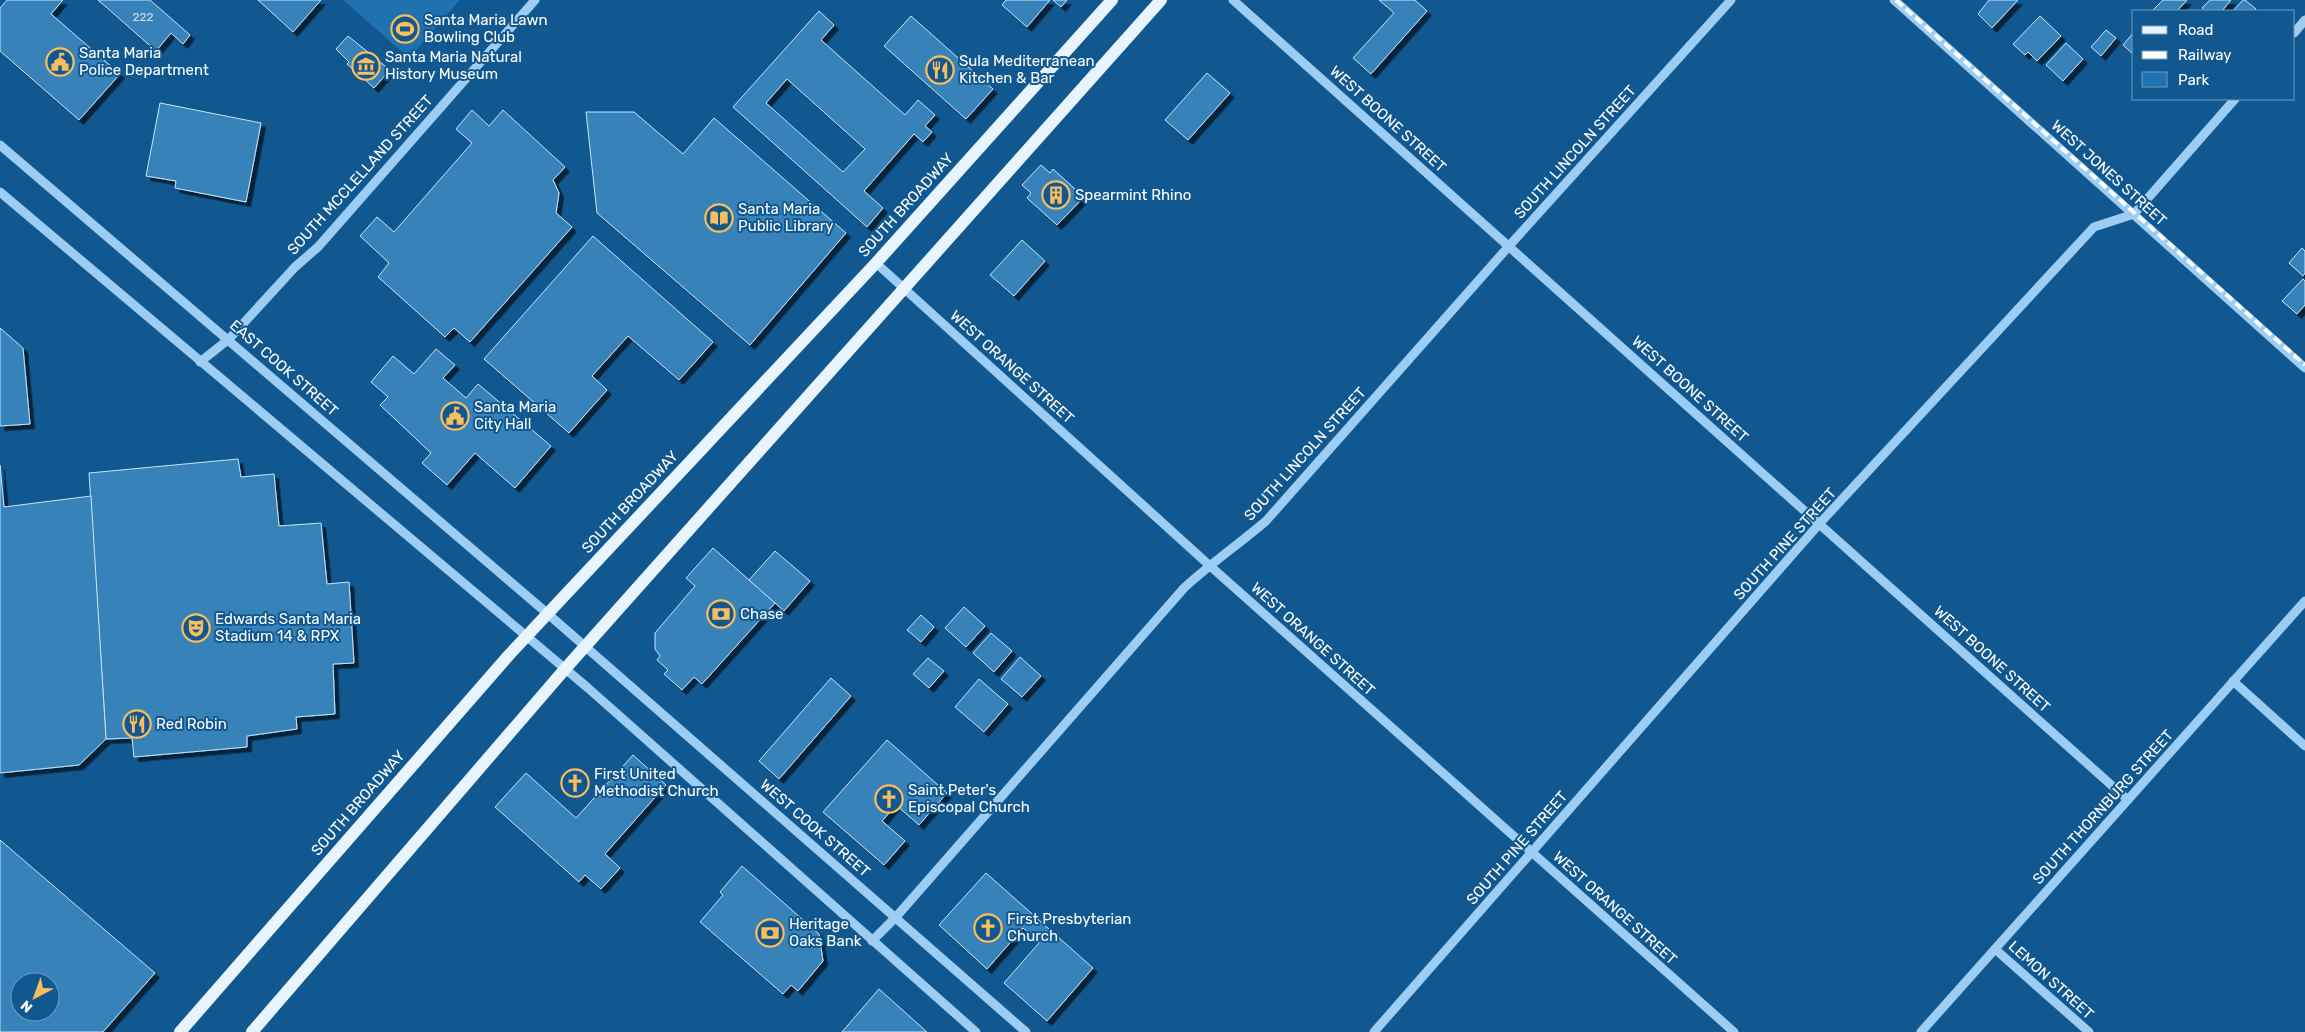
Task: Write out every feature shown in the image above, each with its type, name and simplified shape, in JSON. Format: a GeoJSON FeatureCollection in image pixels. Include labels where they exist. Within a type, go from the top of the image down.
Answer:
{"type":"FeatureCollection","features":[{"type":"Feature","properties":{"kind":"main road","name":"SOUTH BROADWAY"},"geometry":{"type":"LineString","coordinates":[[180,1032],[527,636],[876,263],[1112,0]]}},
{"type":"Feature","properties":{"kind":"main road"},"geometry":{"type":"LineString","coordinates":[[252,1032],[565,669],[1161,0]]}},
{"type":"Feature","properties":{"kind":"street","name":"SOUTH MCCLELLAND STREET"},"geometry":{"type":"LineString","coordinates":[[200,362],[229,339],[295,267],[318,247],[535,0]]}},
{"type":"Feature","properties":{"kind":"street","name":"WEST BOONE STREET"},"geometry":{"type":"LineString","coordinates":[[1233,0],[2128,800]]}},
{"type":"Feature","properties":{"kind":"street","name":"SOUTH LINCOLN STREET"},"geometry":{"type":"LineString","coordinates":[[872,941],[896,917],[1184,588],[1266,521],[1509,246],[1731,0]]}},
{"type":"Feature","properties":{"kind":"street","name":"WEST JONES STREET"},"geometry":{"type":"LineString","coordinates":[[1894,0],[2305,368]]}},
{"type":"Feature","properties":{"kind":"street"},"geometry":{"type":"LineString","coordinates":[[2295,32],[2305,20]]}},
{"type":"Feature","properties":{"kind":"street"},"geometry":{"type":"LineString","coordinates":[[2134,214],[2234,100]]}},
{"type":"Feature","properties":{"kind":"street","name":"EAST COOK STREET"},"geometry":{"type":"LineString","coordinates":[[0,145],[229,339],[585,647]]}},
{"type":"Feature","properties":{"kind":"street"},"geometry":{"type":"LineString","coordinates":[[0,192],[527,636],[976,1032]]}},
{"type":"Feature","properties":{"kind":"street","name":"SOUTH PINE STREET"},"geometry":{"type":"LineString","coordinates":[[1374,1032],[1820,523],[2094,227],[2134,214]]}},
{"type":"Feature","properties":{"kind":"street","name":"WEST ORANGE STREET"},"geometry":{"type":"LineString","coordinates":[[876,263],[1210,565],[1734,1032]]}},
{"type":"Feature","properties":{"kind":"street","name":"SOUTH THORNBURG STREET"},"geometry":{"type":"LineString","coordinates":[[1921,1032],[2305,601]]}},
{"type":"Feature","properties":{"kind":"street","name":"WEST COOK STREET"},"geometry":{"type":"LineString","coordinates":[[585,647],[1026,1032]]}},
{"type":"Feature","properties":{"kind":"street"},"geometry":{"type":"LineString","coordinates":[[2233,681],[2305,746]]}},
{"type":"Feature","properties":{"kind":"street","name":"LEMON STREET"},"geometry":{"type":"LineString","coordinates":[[1996,949],[2088,1032]]}},
{"type":"Feature","properties":{"kind":"green space","name":"Santa Maria Lawn Bowling Club"},"geometry":{"type":"Polygon","coordinates":[[[343,0],[460,0],[409,58],[343,0]]]}},
{"type":"Feature","properties":{"kind":"building","name":"Santa Maria Police Department"},"geometry":{"type":"Polygon","coordinates":[[[7,0],[63,0],[51,14],[120,74],[79,120],[0,51],[0,8],[7,0]]]}},
{"type":"Feature","properties":{"kind":"building","name":"Santa Maria Police Department"},"geometry":{"type":"Polygon","coordinates":[[[98,0],[150,0],[190,35],[183,44],[171,33],[156,51],[98,0]]]}},
{"type":"Feature","properties":{"kind":"building"},"geometry":{"type":"Polygon","coordinates":[[[258,0],[321,0],[293,32],[258,0]]]}},
{"type":"Feature","properties":{"kind":"building"},"geometry":{"type":"Polygon","coordinates":[[[1006,0],[1050,0],[1027,27],[1002,5],[1006,0]]]}},
{"type":"Feature","properties":{"kind":"building"},"geometry":{"type":"Polygon","coordinates":[[[1053,0],[1067,0],[1061,7],[1053,0]]]}},
{"type":"Feature","properties":{"kind":"building"},"geometry":{"type":"Polygon","coordinates":[[[1379,0],[1415,0],[1427,11],[1371,74],[1353,58],[1394,13],[1379,0]]]}},
{"type":"Feature","properties":{"kind":"building"},"geometry":{"type":"Polygon","coordinates":[[[1989,0],[2018,0],[1992,28],[1978,14],[1989,0]]]}},
{"type":"Feature","properties":{"kind":"building"},"geometry":{"type":"Polygon","coordinates":[[[2163,0],[2187,0],[2178,10],[2153,10],[2163,0]]]}},
{"type":"Feature","properties":{"kind":"building"},"geometry":{"type":"Polygon","coordinates":[[[2210,0],[2231,0],[2223,10],[2204,10],[2202,8],[2210,0]]]}},
{"type":"Feature","properties":{"kind":"building"},"geometry":{"type":"Polygon","coordinates":[[[2243,0],[2256,9],[2255,10],[2234,10],[2243,0]]]}},
{"type":"Feature","properties":{"kind":"building"},"geometry":{"type":"Polygon","coordinates":[[[819,11],[834,25],[821,40],[905,115],[918,100],[935,115],[925,126],[932,132],[923,142],[914,134],[864,191],[883,208],[867,227],[733,107],[819,11]],[[787,79],[766,103],[843,172],[865,149],[787,79]]]}},
{"type":"Feature","properties":{"kind":"building"},"geometry":{"type":"Polygon","coordinates":[[[911,16],[993,89],[966,119],[884,46],[911,16]]]}},
{"type":"Feature","properties":{"kind":"building"},"geometry":{"type":"Polygon","coordinates":[[[2040,16],[2061,36],[2037,61],[2028,52],[2025,55],[2013,44],[2040,16]]]}},
{"type":"Feature","properties":{"kind":"building"},"geometry":{"type":"Polygon","coordinates":[[[2106,30],[2116,38],[2101,56],[2091,47],[2106,30]]]}},
{"type":"Feature","properties":{"kind":"building"},"geometry":{"type":"Polygon","coordinates":[[[2132,34],[2132,53],[2123,45],[2132,34]]]}},
{"type":"Feature","properties":{"kind":"building"},"geometry":{"type":"Polygon","coordinates":[[[348,36],[390,70],[374,88],[347,64],[349,62],[336,49],[348,36]]]}},
{"type":"Feature","properties":{"kind":"building"},"geometry":{"type":"Polygon","coordinates":[[[2066,43],[2083,59],[2063,81],[2046,65],[2066,43]]]}},
{"type":"Feature","properties":{"kind":"building"},"geometry":{"type":"Polygon","coordinates":[[[1207,73],[1230,93],[1188,140],[1165,120],[1207,73]]]}},
{"type":"Feature","properties":{"kind":"building"},"geometry":{"type":"Polygon","coordinates":[[[160,103],[261,123],[246,202],[175,188],[176,181],[146,176],[160,103]]]}},
{"type":"Feature","properties":{"kind":"building"},"geometry":{"type":"Polygon","coordinates":[[[472,110],[489,126],[503,110],[565,167],[553,180],[559,193],[556,213],[572,227],[470,342],[454,328],[445,337],[378,277],[389,263],[360,236],[377,217],[394,232],[472,143],[456,129],[472,110]]]}},
{"type":"Feature","properties":{"kind":"building"},"geometry":{"type":"Polygon","coordinates":[[[586,112],[634,112],[683,154],[714,118],[846,233],[750,345],[597,213],[586,112]]]}},
{"type":"Feature","properties":{"kind":"building","name":"Spearmint Rhino"},"geometry":{"type":"Polygon","coordinates":[[[1041,165],[1050,173],[1053,169],[1084,197],[1057,225],[1027,198],[1031,193],[1022,185],[1041,165]]]}},
{"type":"Feature","properties":{"kind":"building"},"geometry":{"type":"Polygon","coordinates":[[[593,236],[713,342],[679,380],[628,336],[592,376],[607,390],[569,433],[484,359],[593,236]]]}},
{"type":"Feature","properties":{"kind":"building"},"geometry":{"type":"Polygon","coordinates":[[[1022,240],[1045,261],[1014,296],[990,275],[1022,240]]]}},
{"type":"Feature","properties":{"kind":"building"},"geometry":{"type":"Polygon","coordinates":[[[2302,248],[2305,251],[2305,273],[2303,276],[2289,263],[2302,248]]]}},
{"type":"Feature","properties":{"kind":"building"},"geometry":{"type":"Polygon","coordinates":[[[2303,279],[2305,281],[2305,305],[2297,314],[2282,301],[2303,279]]]}},
{"type":"Feature","properties":{"kind":"building"},"geometry":{"type":"Polygon","coordinates":[[[0,328],[23,348],[30,424],[0,426],[0,328]]]}},
{"type":"Feature","properties":{"kind":"building","name":"Santa Maria City Hall"},"geometry":{"type":"Polygon","coordinates":[[[436,349],[455,365],[443,378],[466,398],[478,384],[551,446],[515,488],[475,453],[447,485],[422,463],[431,453],[380,405],[388,397],[371,382],[393,356],[414,374],[436,349]]]}},
{"type":"Feature","properties":{"kind":"building"},"geometry":{"type":"Polygon","coordinates":[[[238,459],[241,477],[274,474],[279,526],[321,523],[327,584],[349,582],[354,663],[333,664],[335,714],[296,717],[297,729],[247,736],[247,747],[134,757],[132,738],[106,739],[89,473],[238,459]]]}},
{"type":"Feature","properties":{"kind":"building"},"geometry":{"type":"Polygon","coordinates":[[[0,465],[4,507],[91,496],[106,739],[79,765],[0,773],[0,465]]]}},
{"type":"Feature","properties":{"kind":"building"},"geometry":{"type":"Polygon","coordinates":[[[713,548],[775,603],[702,684],[694,677],[682,690],[664,674],[668,670],[657,660],[660,656],[655,649],[655,633],[695,586],[686,578],[713,548]]]}},
{"type":"Feature","properties":{"kind":"building"},"geometry":{"type":"Polygon","coordinates":[[[775,551],[810,581],[784,611],[749,580],[775,551]]]}},
{"type":"Feature","properties":{"kind":"building"},"geometry":{"type":"Polygon","coordinates":[[[964,607],[985,626],[966,647],[945,628],[964,607]]]}},
{"type":"Feature","properties":{"kind":"building"},"geometry":{"type":"Polygon","coordinates":[[[921,615],[934,627],[921,642],[907,630],[921,615]]]}},
{"type":"Feature","properties":{"kind":"building"},"geometry":{"type":"Polygon","coordinates":[[[991,633],[1012,651],[994,672],[973,653],[991,633]]]}},
{"type":"Feature","properties":{"kind":"building"},"geometry":{"type":"Polygon","coordinates":[[[1020,657],[1041,676],[1022,697],[1001,679],[1020,657]]]}},
{"type":"Feature","properties":{"kind":"building"},"geometry":{"type":"Polygon","coordinates":[[[928,658],[944,671],[929,688],[913,674],[928,658]]]}},
{"type":"Feature","properties":{"kind":"building"},"geometry":{"type":"Polygon","coordinates":[[[831,678],[851,696],[779,779],[759,761],[831,678]]]}},
{"type":"Feature","properties":{"kind":"building"},"geometry":{"type":"Polygon","coordinates":[[[979,679],[1008,704],[984,732],[955,707],[979,679]]]}},
{"type":"Feature","properties":{"kind":"building","name":"Saint Peter's Episcopal Church"},"geometry":{"type":"Polygon","coordinates":[[[887,740],[947,793],[919,825],[896,805],[882,821],[905,841],[884,865],[823,812],[887,740]]]}},
{"type":"Feature","properties":{"kind":"building"},"geometry":{"type":"Polygon","coordinates":[[[633,755],[666,785],[605,854],[620,868],[601,889],[585,875],[579,882],[495,807],[526,773],[576,818],[633,755]]]}},
{"type":"Feature","properties":{"kind":"building"},"geometry":{"type":"Polygon","coordinates":[[[0,840],[155,973],[103,1032],[0,1032],[0,840]]]}},
{"type":"Feature","properties":{"kind":"building"},"geometry":{"type":"Polygon","coordinates":[[[742,866],[819,934],[823,961],[798,991],[791,985],[783,994],[700,922],[723,895],[720,892],[742,866]]]}},
{"type":"Feature","properties":{"kind":"building"},"geometry":{"type":"Polygon","coordinates":[[[986,873],[1093,968],[1047,1021],[1004,983],[1039,943],[1023,928],[987,969],[939,925],[986,873]]]}},
{"type":"Feature","properties":{"kind":"building"},"geometry":{"type":"Polygon","coordinates":[[[879,989],[927,1032],[842,1032],[879,989]]]}},
{"type":"Feature","properties":{"kind":"railway"},"geometry":{"type":"LineString","coordinates":[[1896,0],[2305,365]]}},
{"type":"Feature","properties":{"kind":"place","name":"Santa Maria Lawn Bowling Club"},"geometry":{"type":"Point","coordinates":[405,29]}},
{"type":"Feature","properties":{"kind":"place","name":"Santa Maria Police Department"},"geometry":{"type":"Point","coordinates":[60,62]}},
{"type":"Feature","properties":{"kind":"place","name":"Santa Maria Natural History Museum"},"geometry":{"type":"Point","coordinates":[366,66]}},
{"type":"Feature","properties":{"kind":"place","name":"Sula Mediterranean Kitchen & Bar"},"geometry":{"type":"Point","coordinates":[940,70]}},
{"type":"Feature","properties":{"kind":"place","name":"Spearmint Rhino"},"geometry":{"type":"Point","coordinates":[1056,195]}},
{"type":"Feature","properties":{"kind":"place","name":"Santa Maria Public Library"},"geometry":{"type":"Point","coordinates":[719,218]}},
{"type":"Feature","properties":{"kind":"place","name":"Santa Maria City Hall"},"geometry":{"type":"Point","coordinates":[455,416]}},
{"type":"Feature","properties":{"kind":"place","name":"Chase"},"geometry":{"type":"Point","coordinates":[721,614]}},
{"type":"Feature","properties":{"kind":"place","name":"Edwards Santa Maria Stadium 14 & RPX"},"geometry":{"type":"Point","coordinates":[196,628]}},
{"type":"Feature","properties":{"kind":"place","name":"Red Robin"},"geometry":{"type":"Point","coordinates":[137,724]}},
{"type":"Feature","properties":{"kind":"place","name":"First United Methodist Church"},"geometry":{"type":"Point","coordinates":[575,783]}},
{"type":"Feature","properties":{"kind":"place","name":"Saint Peter's Episcopal Church"},"geometry":{"type":"Point","coordinates":[889,799]}},
{"type":"Feature","properties":{"kind":"place","name":"First Presbyterian Church"},"geometry":{"type":"Point","coordinates":[988,928]}},
{"type":"Feature","properties":{"kind":"place","name":"Heritage Oaks Bank"},"geometry":{"type":"Point","coordinates":[770,933]}}]}
